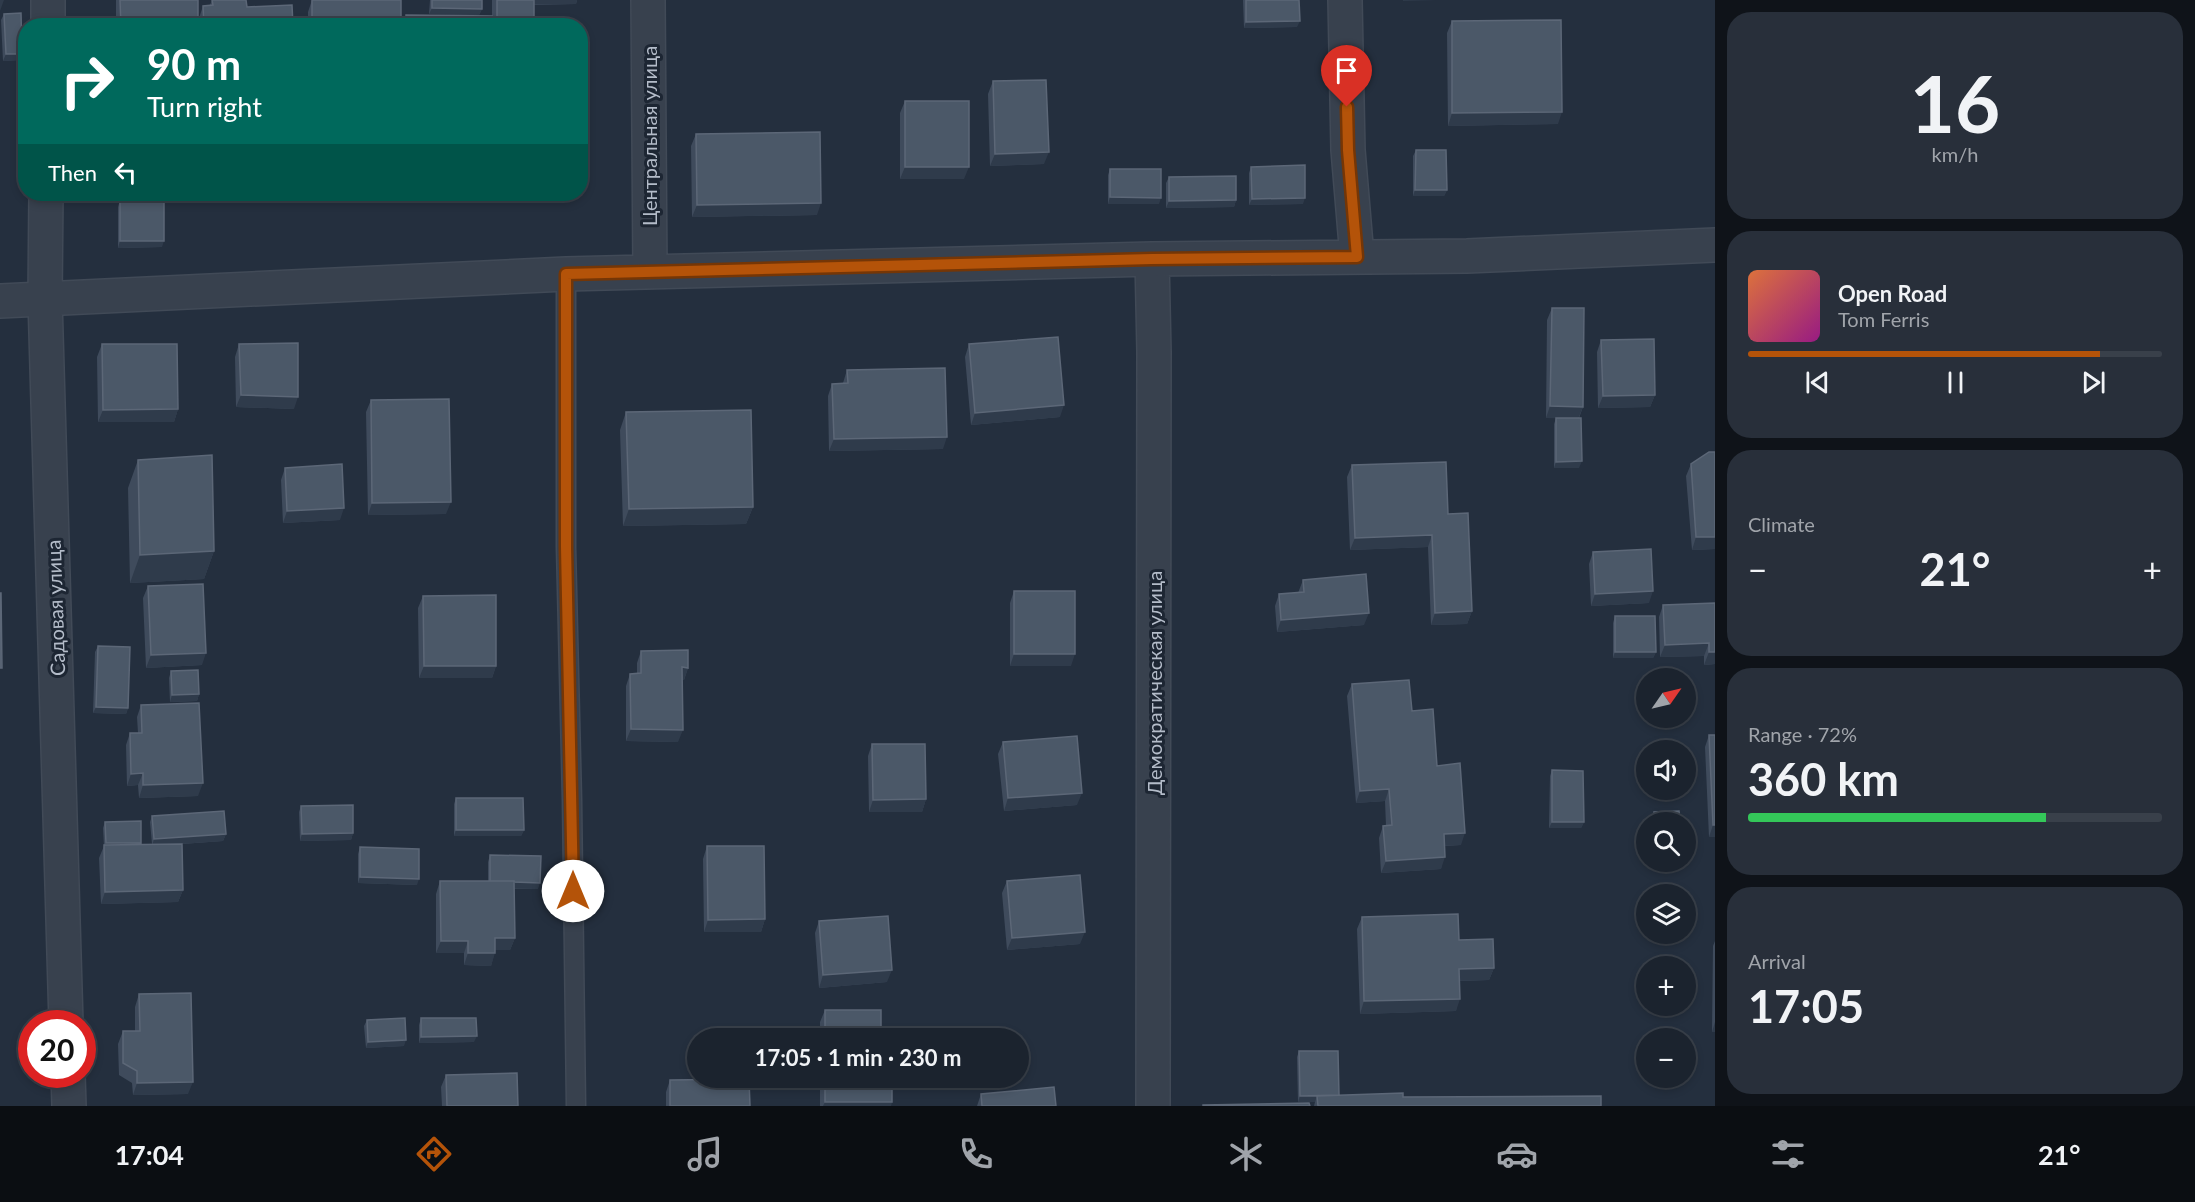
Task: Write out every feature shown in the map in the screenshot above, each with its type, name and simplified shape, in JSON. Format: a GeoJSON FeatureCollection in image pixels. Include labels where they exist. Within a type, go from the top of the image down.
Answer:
{"type":"FeatureCollection","features":[{"type":"Feature","properties":{"kind":"street"},"geometry":{"type":"LineString","coordinates":[[48,0],[48,18]]}},
{"type":"Feature","properties":{"kind":"street","name":"Центральная улица"},"geometry":{"type":"LineString","coordinates":[[648,0],[650,272]]}},
{"type":"Feature","properties":{"kind":"street"},"geometry":{"type":"LineString","coordinates":[[1345,0],[1348,150],[1357,257]]}},
{"type":"Feature","properties":{"kind":"street","name":"Садовая улица"},"geometry":{"type":"LineString","coordinates":[[46,201],[45,299],[66,1010]]}},
{"type":"Feature","properties":{"kind":"street"},"geometry":{"type":"LineString","coordinates":[[0,301],[566,274],[1152,259],[1467,256],[1715,245]]}},
{"type":"Feature","properties":{"kind":"street","name":"Демократическая улица"},"geometry":{"type":"LineString","coordinates":[[1152,259],[1154,352],[1153,1106]]}},
{"type":"Feature","properties":{"kind":"street"},"geometry":{"type":"LineString","coordinates":[[68,1088],[69,1106]]}},
{"type":"Feature","properties":{"kind":"lane"},"geometry":{"type":"LineString","coordinates":[[566,274],[566,547],[576,1106]]}},
{"type":"Feature","properties":{"kind":"building"},"geometry":{"type":"Polygon","coordinates":[[[120,0],[198,0],[198,18],[121,18],[120,0]]]}},
{"type":"Feature","properties":{"kind":"building"},"geometry":{"type":"Polygon","coordinates":[[[212,0],[246,0],[247,7],[292,5],[293,18],[204,18],[203,6],[213,5],[212,0]]]}},
{"type":"Feature","properties":{"kind":"building"},"geometry":{"type":"Polygon","coordinates":[[[312,0],[401,0],[401,18],[312,18],[312,0]]]}},
{"type":"Feature","properties":{"kind":"building"},"geometry":{"type":"Polygon","coordinates":[[[432,0],[482,0],[482,9],[432,8],[432,0]]]}},
{"type":"Feature","properties":{"kind":"building"},"geometry":{"type":"Polygon","coordinates":[[[497,0],[534,0],[534,18],[497,18],[497,0]]]}},
{"type":"Feature","properties":{"kind":"building"},"geometry":{"type":"Polygon","coordinates":[[[1246,0],[1299,0],[1300,21],[1246,22],[1246,0]]]}},
{"type":"Feature","properties":{"kind":"building"},"geometry":{"type":"Polygon","coordinates":[[[21,13],[21,18],[18,18],[18,54],[6,54],[4,14],[21,13]]]}},
{"type":"Feature","properties":{"kind":"building"},"geometry":{"type":"Polygon","coordinates":[[[406,15],[492,16],[492,18],[406,18],[406,15]]]}},
{"type":"Feature","properties":{"kind":"building"},"geometry":{"type":"Polygon","coordinates":[[[1561,20],[1562,112],[1452,113],[1452,21],[1561,20]]]}},
{"type":"Feature","properties":{"kind":"building"},"geometry":{"type":"Polygon","coordinates":[[[1046,80],[1049,152],[995,154],[993,81],[1046,80]]]}},
{"type":"Feature","properties":{"kind":"building"},"geometry":{"type":"Polygon","coordinates":[[[905,101],[969,101],[969,167],[905,167],[905,101]]]}},
{"type":"Feature","properties":{"kind":"building"},"geometry":{"type":"Polygon","coordinates":[[[820,132],[821,203],[697,205],[696,134],[820,132]]]}},
{"type":"Feature","properties":{"kind":"building"},"geometry":{"type":"Polygon","coordinates":[[[1416,150],[1446,150],[1447,190],[1415,190],[1416,150]]]}},
{"type":"Feature","properties":{"kind":"building"},"geometry":{"type":"Polygon","coordinates":[[[1305,165],[1305,198],[1252,199],[1251,167],[1305,165]]]}},
{"type":"Feature","properties":{"kind":"building"},"geometry":{"type":"Polygon","coordinates":[[[1110,169],[1161,169],[1161,198],[1110,197],[1110,169]]]}},
{"type":"Feature","properties":{"kind":"building"},"geometry":{"type":"Polygon","coordinates":[[[1236,176],[1236,200],[1169,201],[1169,177],[1236,176]]]}},
{"type":"Feature","properties":{"kind":"building"},"geometry":{"type":"Polygon","coordinates":[[[120,201],[164,201],[164,241],[120,241],[120,201]]]}},
{"type":"Feature","properties":{"kind":"building"},"geometry":{"type":"Polygon","coordinates":[[[1552,308],[1584,308],[1583,407],[1550,406],[1552,308]]]}},
{"type":"Feature","properties":{"kind":"building"},"geometry":{"type":"Polygon","coordinates":[[[1058,337],[1064,405],[975,413],[969,344],[1058,337]]]}},
{"type":"Feature","properties":{"kind":"building"},"geometry":{"type":"Polygon","coordinates":[[[1654,339],[1655,395],[1603,396],[1601,340],[1654,339]]]}},
{"type":"Feature","properties":{"kind":"building"},"geometry":{"type":"Polygon","coordinates":[[[298,343],[298,397],[241,395],[239,344],[298,343]]]}},
{"type":"Feature","properties":{"kind":"building"},"geometry":{"type":"Polygon","coordinates":[[[102,344],[177,344],[178,409],[103,410],[102,344]]]}},
{"type":"Feature","properties":{"kind":"building"},"geometry":{"type":"Polygon","coordinates":[[[945,368],[947,437],[834,439],[832,384],[848,383],[847,370],[945,368]]]}},
{"type":"Feature","properties":{"kind":"building"},"geometry":{"type":"Polygon","coordinates":[[[449,399],[451,502],[372,503],[371,400],[449,399]]]}},
{"type":"Feature","properties":{"kind":"building"},"geometry":{"type":"Polygon","coordinates":[[[751,410],[753,507],[629,509],[626,412],[751,410]]]}},
{"type":"Feature","properties":{"kind":"building"},"geometry":{"type":"Polygon","coordinates":[[[1556,418],[1581,418],[1582,461],[1556,462],[1556,418]]]}},
{"type":"Feature","properties":{"kind":"building"},"geometry":{"type":"Polygon","coordinates":[[[1709,452],[1715,452],[1715,537],[1696,537],[1691,464],[1709,452]]]}},
{"type":"Feature","properties":{"kind":"building"},"geometry":{"type":"Polygon","coordinates":[[[212,455],[214,551],[140,555],[138,460],[212,455]]]}},
{"type":"Feature","properties":{"kind":"building"},"geometry":{"type":"Polygon","coordinates":[[[1446,462],[1448,514],[1468,513],[1472,611],[1435,613],[1432,535],[1355,538],[1352,465],[1446,462]]]}},
{"type":"Feature","properties":{"kind":"building"},"geometry":{"type":"Polygon","coordinates":[[[342,464],[344,508],[287,511],[285,468],[342,464]]]}},
{"type":"Feature","properties":{"kind":"building"},"geometry":{"type":"Polygon","coordinates":[[[1651,549],[1653,591],[1595,594],[1593,552],[1651,549]]]}},
{"type":"Feature","properties":{"kind":"building"},"geometry":{"type":"Polygon","coordinates":[[[1366,574],[1369,613],[1281,620],[1279,594],[1304,592],[1303,580],[1366,574]]]}},
{"type":"Feature","properties":{"kind":"building"},"geometry":{"type":"Polygon","coordinates":[[[203,584],[206,653],[151,655],[148,586],[203,584]]]}},
{"type":"Feature","properties":{"kind":"building"},"geometry":{"type":"Polygon","coordinates":[[[1014,591],[1075,591],[1075,654],[1014,654],[1014,591]]]}},
{"type":"Feature","properties":{"kind":"building"},"geometry":{"type":"Polygon","coordinates":[[[1,593],[2,668],[0,668],[1,593]]]}},
{"type":"Feature","properties":{"kind":"building"},"geometry":{"type":"Polygon","coordinates":[[[496,595],[496,666],[424,666],[423,596],[496,595]]]}},
{"type":"Feature","properties":{"kind":"building"},"geometry":{"type":"Polygon","coordinates":[[[1715,603],[1715,652],[1709,652],[1709,643],[1665,645],[1663,605],[1715,603]]]}},
{"type":"Feature","properties":{"kind":"building"},"geometry":{"type":"Polygon","coordinates":[[[1615,616],[1655,616],[1656,652],[1615,652],[1615,616]]]}},
{"type":"Feature","properties":{"kind":"building"},"geometry":{"type":"Polygon","coordinates":[[[98,646],[130,647],[128,708],[96,707],[98,646]]]}},
{"type":"Feature","properties":{"kind":"building"},"geometry":{"type":"Polygon","coordinates":[[[688,650],[688,668],[682,667],[683,730],[631,729],[630,674],[641,673],[641,651],[688,650]]]}},
{"type":"Feature","properties":{"kind":"building"},"geometry":{"type":"Polygon","coordinates":[[[198,670],[199,694],[172,695],[171,671],[198,670]]]}},
{"type":"Feature","properties":{"kind":"building"},"geometry":{"type":"Polygon","coordinates":[[[1409,680],[1412,711],[1433,709],[1437,766],[1460,763],[1465,833],[1444,834],[1445,857],[1386,861],[1383,826],[1392,825],[1389,789],[1360,791],[1352,684],[1409,680]]]}},
{"type":"Feature","properties":{"kind":"building"},"geometry":{"type":"Polygon","coordinates":[[[199,703],[203,783],[143,785],[143,773],[131,774],[130,733],[142,733],[141,705],[199,703]]]}},
{"type":"Feature","properties":{"kind":"building"},"geometry":{"type":"Polygon","coordinates":[[[1709,735],[1715,735],[1715,825],[1713,825],[1709,735]]]}},
{"type":"Feature","properties":{"kind":"building"},"geometry":{"type":"Polygon","coordinates":[[[1077,736],[1082,793],[1008,798],[1003,742],[1077,736]]]}},
{"type":"Feature","properties":{"kind":"building"},"geometry":{"type":"Polygon","coordinates":[[[872,744],[925,744],[926,799],[873,800],[872,744]]]}},
{"type":"Feature","properties":{"kind":"building"},"geometry":{"type":"Polygon","coordinates":[[[1552,770],[1583,771],[1584,822],[1552,822],[1552,770]]]}},
{"type":"Feature","properties":{"kind":"building"},"geometry":{"type":"Polygon","coordinates":[[[456,798],[523,798],[524,830],[456,830],[456,798]]]}},
{"type":"Feature","properties":{"kind":"building"},"geometry":{"type":"Polygon","coordinates":[[[353,805],[353,833],[302,834],[301,806],[353,805]]]}},
{"type":"Feature","properties":{"kind":"building"},"geometry":{"type":"Polygon","coordinates":[[[224,811],[226,834],[154,839],[152,816],[224,811]]]}},
{"type":"Feature","properties":{"kind":"building"},"geometry":{"type":"Polygon","coordinates":[[[141,821],[141,843],[106,843],[105,822],[141,821]]]}},
{"type":"Feature","properties":{"kind":"building"},"geometry":{"type":"Polygon","coordinates":[[[182,844],[183,890],[105,892],[104,845],[182,844]]]}},
{"type":"Feature","properties":{"kind":"building"},"geometry":{"type":"Polygon","coordinates":[[[707,846],[764,846],[765,919],[708,920],[707,846]]]}},
{"type":"Feature","properties":{"kind":"building"},"geometry":{"type":"Polygon","coordinates":[[[360,847],[419,849],[419,879],[360,877],[360,847]]]}},
{"type":"Feature","properties":{"kind":"building"},"geometry":{"type":"Polygon","coordinates":[[[490,855],[541,856],[540,883],[490,881],[490,855]]]}},
{"type":"Feature","properties":{"kind":"building"},"geometry":{"type":"Polygon","coordinates":[[[1080,875],[1085,932],[1012,938],[1007,881],[1080,875]]]}},
{"type":"Feature","properties":{"kind":"building"},"geometry":{"type":"Polygon","coordinates":[[[440,881],[514,881],[515,938],[495,938],[495,953],[468,953],[468,941],[441,941],[440,881]]]}},
{"type":"Feature","properties":{"kind":"building"},"geometry":{"type":"Polygon","coordinates":[[[1458,914],[1459,940],[1493,939],[1494,968],[1459,969],[1460,999],[1364,1001],[1362,917],[1458,914]]]}},
{"type":"Feature","properties":{"kind":"building"},"geometry":{"type":"Polygon","coordinates":[[[888,916],[892,970],[823,975],[819,921],[888,916]]]}},
{"type":"Feature","properties":{"kind":"building"},"geometry":{"type":"Polygon","coordinates":[[[191,993],[193,1082],[137,1083],[137,1071],[123,1063],[123,1031],[140,1031],[139,994],[191,993]]]}},
{"type":"Feature","properties":{"kind":"building"},"geometry":{"type":"Polygon","coordinates":[[[825,1010],[881,1010],[881,1028],[825,1028],[825,1010]]]}},
{"type":"Feature","properties":{"kind":"building"},"geometry":{"type":"Polygon","coordinates":[[[405,1018],[406,1040],[368,1042],[367,1020],[405,1018]]]}},
{"type":"Feature","properties":{"kind":"building"},"geometry":{"type":"Polygon","coordinates":[[[421,1018],[476,1018],[477,1036],[421,1037],[421,1018]]]}},
{"type":"Feature","properties":{"kind":"building"},"geometry":{"type":"Polygon","coordinates":[[[1299,1051],[1338,1051],[1339,1095],[1300,1096],[1299,1051]]]}},
{"type":"Feature","properties":{"kind":"building"},"geometry":{"type":"Polygon","coordinates":[[[517,1073],[518,1106],[447,1106],[446,1075],[517,1073]]]}},
{"type":"Feature","properties":{"kind":"building"},"geometry":{"type":"Polygon","coordinates":[[[670,1080],[687,1080],[687,1088],[749,1088],[750,1106],[670,1106],[670,1080]]]}},
{"type":"Feature","properties":{"kind":"building"},"geometry":{"type":"Polygon","coordinates":[[[1054,1087],[1056,1106],[982,1106],[981,1094],[1054,1087]]]}},
{"type":"Feature","properties":{"kind":"building"},"geometry":{"type":"Polygon","coordinates":[[[825,1088],[892,1088],[892,1102],[825,1102],[825,1088]]]}},
{"type":"Feature","properties":{"kind":"building"},"geometry":{"type":"Polygon","coordinates":[[[1403,1093],[1403,1097],[1601,1096],[1601,1106],[1318,1106],[1317,1096],[1403,1093]]]}},
{"type":"Feature","properties":{"kind":"building"},"geometry":{"type":"Polygon","coordinates":[[[1309,1103],[1310,1106],[1203,1106],[1203,1105],[1309,1103]]]}},
{"type":"Feature","properties":{"kind":"route"},"geometry":{"type":"LineString","coordinates":[[573,891],[566,547],[566,274],[1152,259],[1357,257],[1348,150],[1347,107]]}}]}
